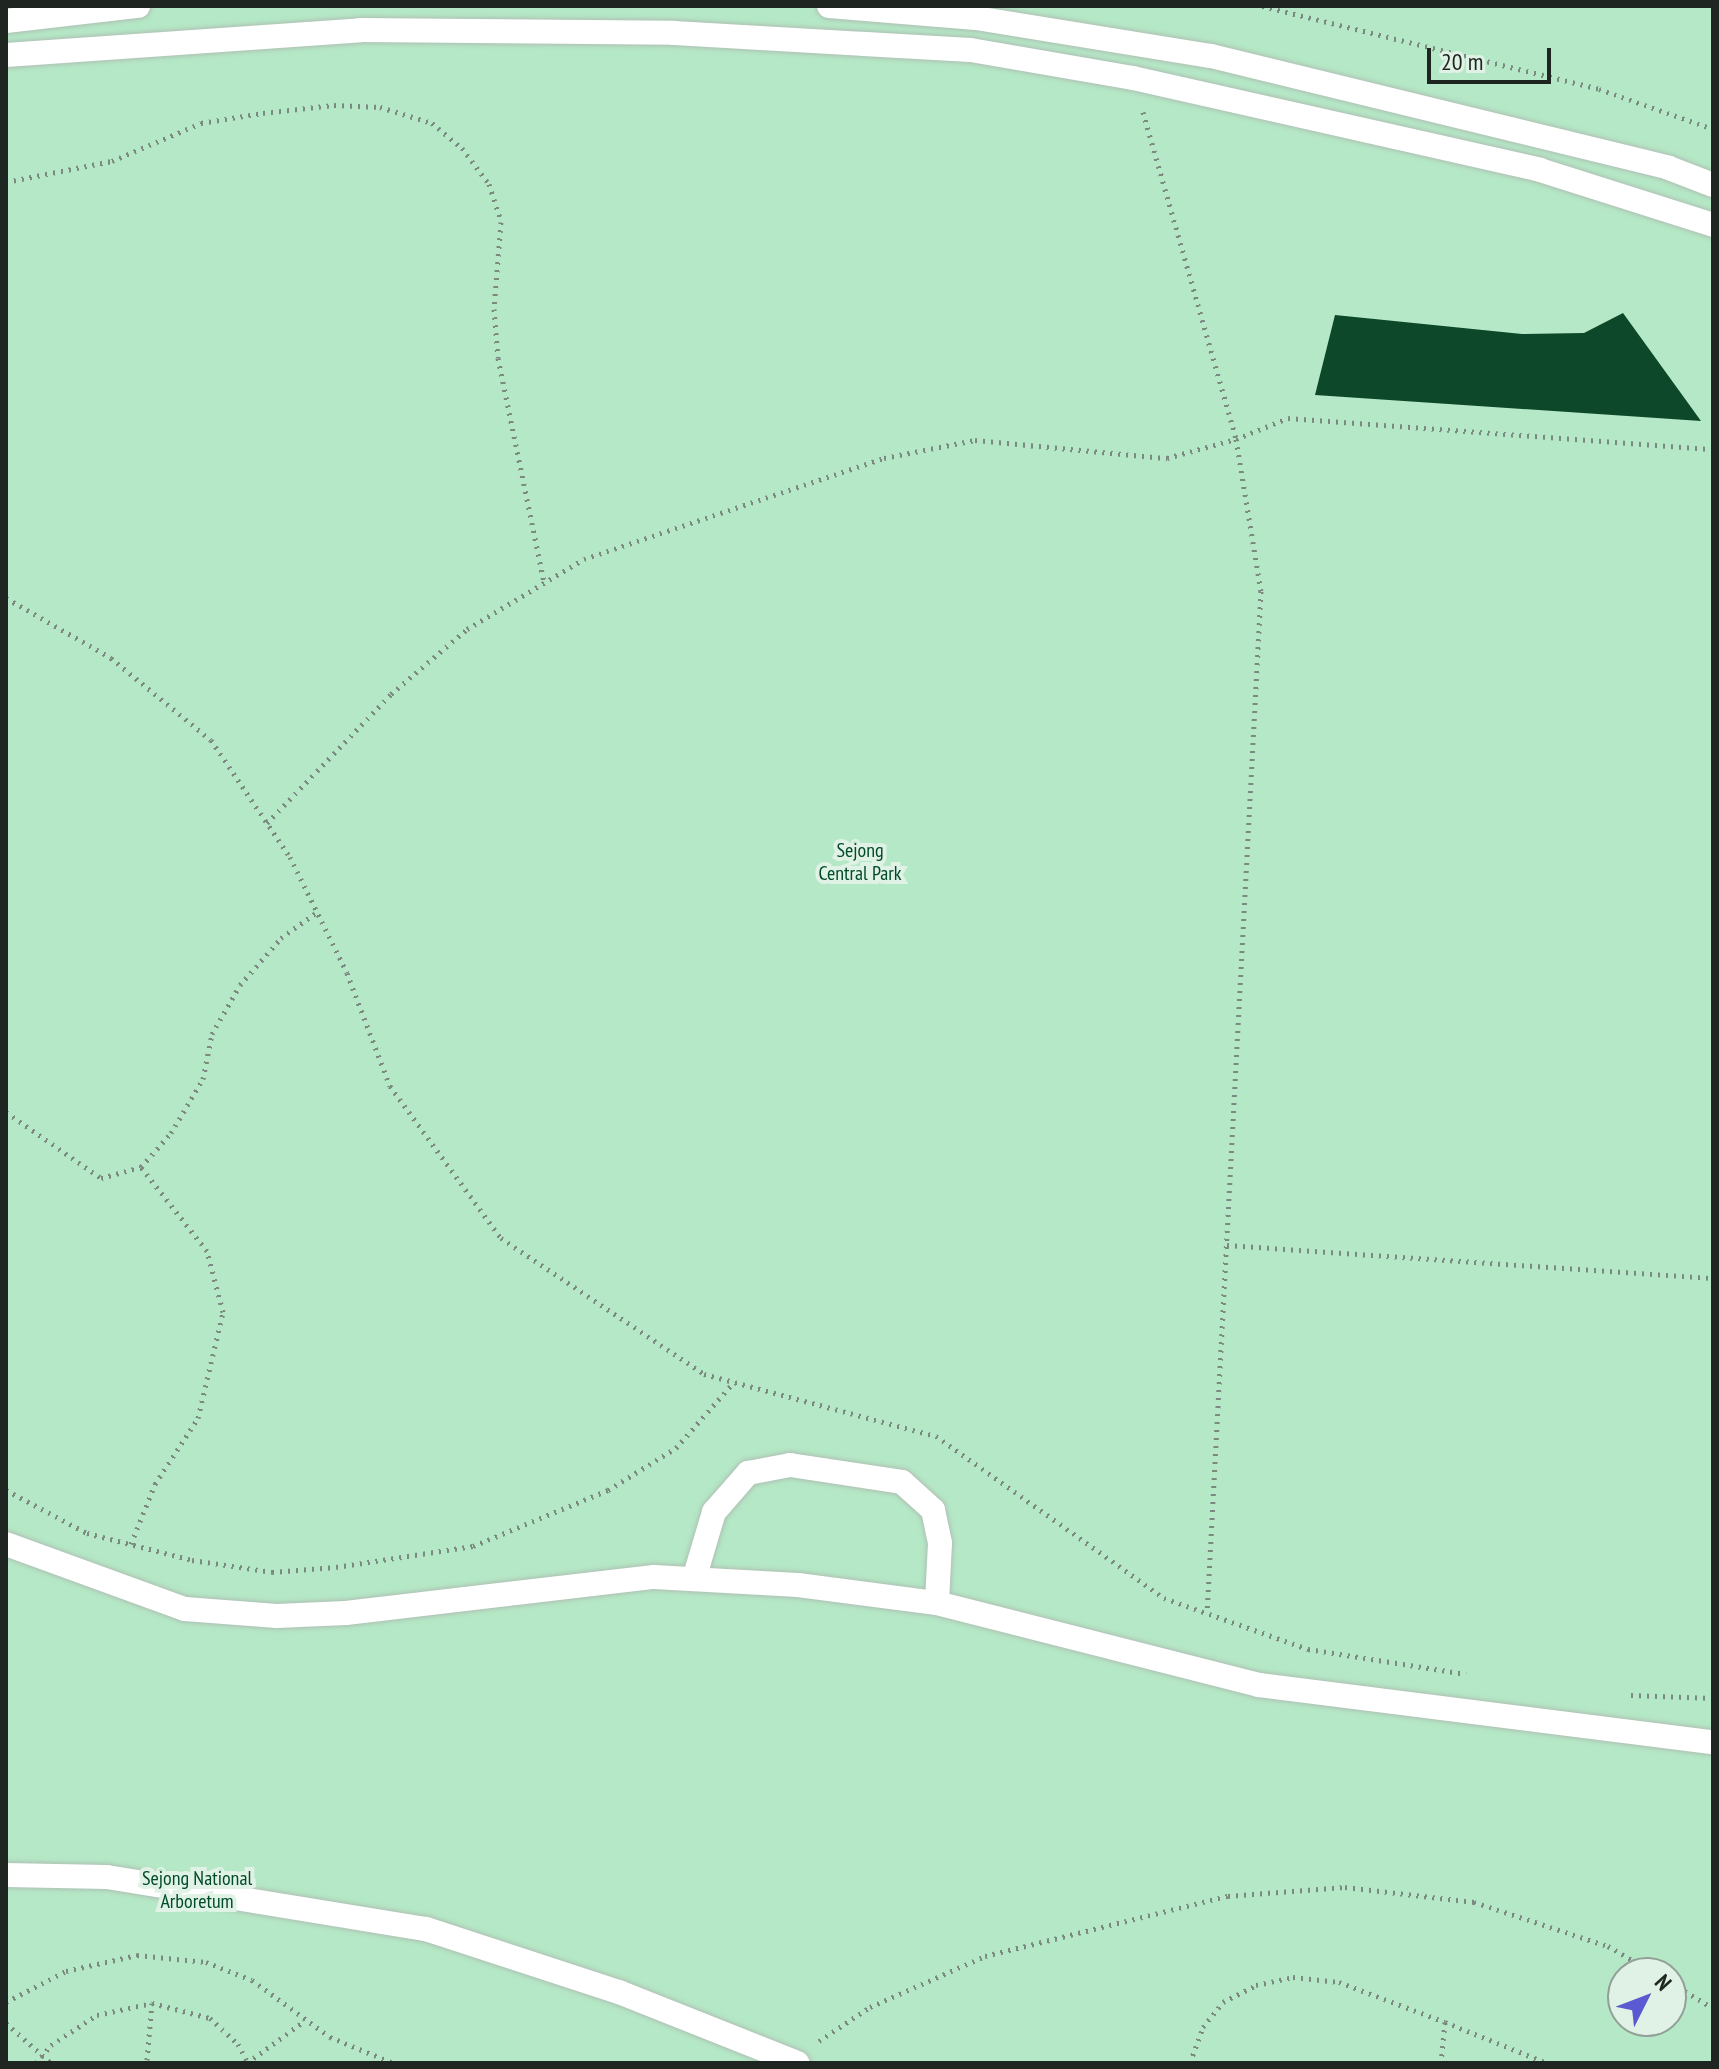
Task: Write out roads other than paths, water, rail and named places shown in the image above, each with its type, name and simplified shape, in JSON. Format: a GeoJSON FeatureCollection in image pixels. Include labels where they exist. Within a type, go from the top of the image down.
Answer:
{"type":"FeatureCollection","features":[{"type":"Feature","properties":{"kind":"lane"},"geometry":{"type":"LineString","coordinates":[[6,21],[138,6]]}},
{"type":"Feature","properties":{"kind":"lane"},"geometry":{"type":"LineString","coordinates":[[829,6],[976,18],[1211,56],[1669,168],[1713,185]]}},
{"type":"Feature","properties":{"kind":"lane"},"geometry":{"type":"LineString","coordinates":[[6,55],[361,30],[674,33],[971,50],[1133,78],[1540,170],[1713,225]]}},
{"type":"Feature","properties":{"kind":"lane"},"geometry":{"type":"LineString","coordinates":[[694,1579],[714,1512],[748,1473],[790,1465],[902,1482],[933,1510],[940,1543],[937,1603]]}},
{"type":"Feature","properties":{"kind":"lane"},"geometry":{"type":"LineString","coordinates":[[6,1544],[185,1609],[277,1616],[346,1613],[546,1586],[694,1579],[798,1585],[937,1603],[1259,1685],[1713,1742]]}},
{"type":"Feature","properties":{"kind":"lane"},"geometry":{"type":"LineString","coordinates":[[6,1875],[107,1877],[426,1929],[619,1992],[794,2062]]}},
{"type":"Feature","properties":{"kind":"park label","name":"Sejong Central Park"},"geometry":{"type":"Point","coordinates":[860,862]}},
{"type":"Feature","properties":{"kind":"park label","name":"Sejong National Arboretum"},"geometry":{"type":"Point","coordinates":[197,1890]}}]}
